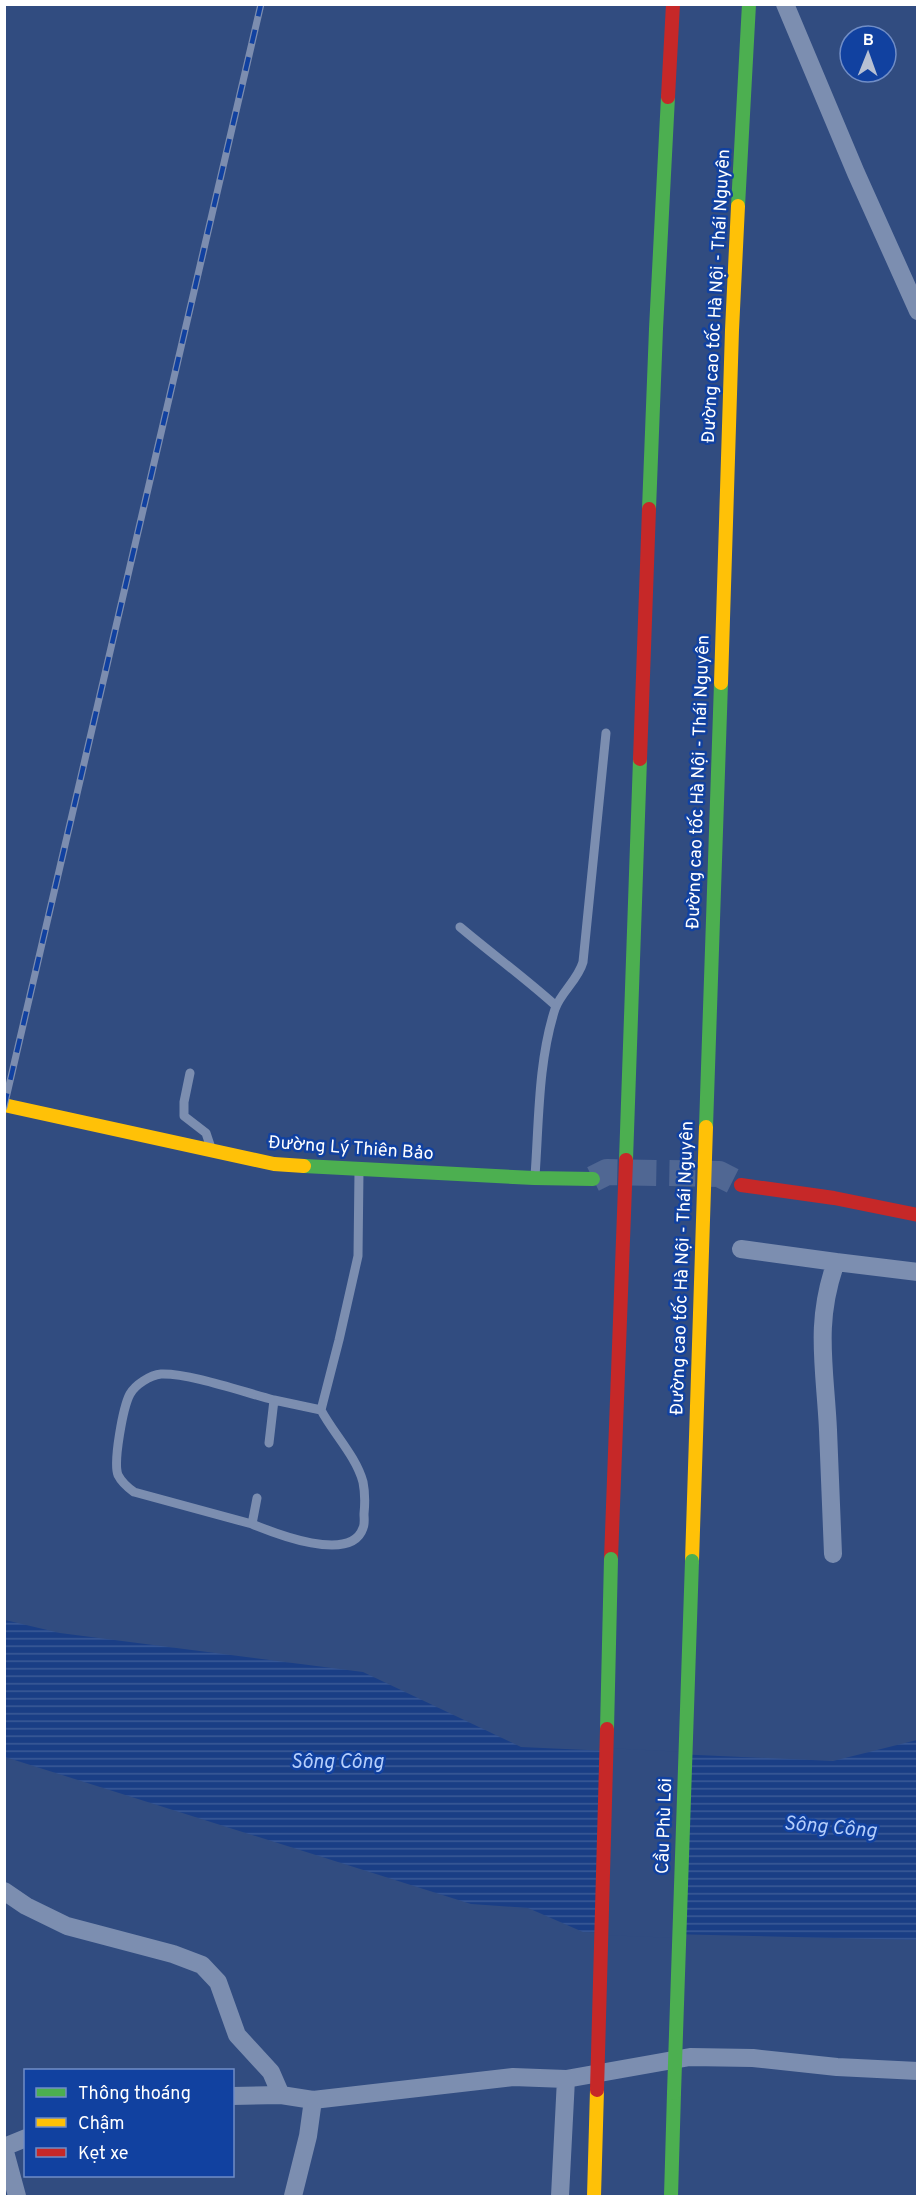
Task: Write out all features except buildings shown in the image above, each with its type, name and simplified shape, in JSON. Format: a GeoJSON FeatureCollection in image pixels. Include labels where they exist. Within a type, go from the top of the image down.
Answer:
{"type":"FeatureCollection","features":[{"type":"Feature","properties":{"kind":"main road"},"geometry":{"type":"LineString","coordinates":[[594,2196],[612,1559],[656,329],[673,4]]}},
{"type":"Feature","properties":{"kind":"main road","name":"Đường cao tốc Hà Nội - Thái Nguyên"},"geometry":{"type":"LineString","coordinates":[[692,1561],[732,330],[749,4]]}},
{"type":"Feature","properties":{"kind":"main road","name":"Đường Lý Thiên Bảo"},"geometry":{"type":"LineString","coordinates":[[4,1105],[274,1164],[593,1179]]}},
{"type":"Feature","properties":{"kind":"main road"},"geometry":{"type":"LineString","coordinates":[[741,1185],[834,1198],[918,1215]]}},
{"type":"Feature","properties":{"kind":"main road","name":"Cầu Phù Lôi"},"geometry":{"type":"LineString","coordinates":[[671,2196],[692,1561]]}},
{"type":"Feature","properties":{"kind":"street"},"geometry":{"type":"LineString","coordinates":[[785,4],[856,173],[918,311]]}},
{"type":"Feature","properties":{"kind":"street"},"geometry":{"type":"LineString","coordinates":[[741,1249],[918,1272]]}},
{"type":"Feature","properties":{"kind":"street"},"geometry":{"type":"LineString","coordinates":[[833,1554],[828,1428],[821,1337],[827,1286],[836,1262]]}},
{"type":"Feature","properties":{"kind":"street"},"geometry":{"type":"LineString","coordinates":[[4,1891],[26,1906],[67,1926],[173,1954],[202,1965],[218,1982],[237,2035],[271,2072],[281,2095]]}},
{"type":"Feature","properties":{"kind":"street"},"geometry":{"type":"LineString","coordinates":[[234,2096],[281,2095],[313,2100],[513,2078],[566,2079],[690,2057],[753,2058],[837,2067],[918,2072]]}},
{"type":"Feature","properties":{"kind":"street"},"geometry":{"type":"LineString","coordinates":[[560,2196],[566,2079]]}},
{"type":"Feature","properties":{"kind":"street"},"geometry":{"type":"LineString","coordinates":[[293,2196],[308,2136],[313,2100]]}},
{"type":"Feature","properties":{"kind":"street"},"geometry":{"type":"LineString","coordinates":[[17,2196],[4,2147],[24,2139]]}},
{"type":"Feature","properties":{"kind":"lane"},"geometry":{"type":"LineString","coordinates":[[534,1178],[544,1059],[556,1006],[580,972],[583,962],[606,733]]}},
{"type":"Feature","properties":{"kind":"lane"},"geometry":{"type":"LineString","coordinates":[[460,927],[495,957],[522,975],[556,1006]]}},
{"type":"Feature","properties":{"kind":"lane"},"geometry":{"type":"LineString","coordinates":[[190,1073],[183,1116],[206,1133],[212,1150]]}},
{"type":"Feature","properties":{"kind":"lane"},"geometry":{"type":"LineString","coordinates":[[321,1410],[358,1256],[359,1169]]}},
{"type":"Feature","properties":{"kind":"lane"},"geometry":{"type":"LineString","coordinates":[[159,1374],[191,1378],[321,1410],[351,1457],[362,1481],[365,1502],[363,1529],[355,1538],[339,1545],[305,1542],[252,1524],[134,1492],[125,1485],[118,1474],[116,1456],[130,1395],[144,1380],[159,1374]]}},
{"type":"Feature","properties":{"kind":"lane"},"geometry":{"type":"LineString","coordinates":[[269,1443],[274,1400]]}},
{"type":"Feature","properties":{"kind":"lane"},"geometry":{"type":"LineString","coordinates":[[252,1524],[258,1498]]}},
{"type":"Feature","properties":{"kind":"water","name":"Sông Công"},"geometry":{"type":"Polygon","coordinates":[[[5,1620],[60,1633],[363,1672],[521,1747],[833,1761],[917,1740],[917,1940],[583,1932],[528,1908],[471,1904],[5,1757],[5,1620]]]}},
{"type":"Feature","properties":{"kind":"pier"},"geometry":{"type":"Polygon","coordinates":[[[606,1748],[685,1752],[679,1938],[601,1935],[606,1748]]]}},
{"type":"Feature","properties":{"kind":"tunnel"},"geometry":{"type":"LineString","coordinates":[[593,1179],[607,1172],[719,1174],[741,1185]]}},
{"type":"Feature","properties":{"kind":"railway"},"geometry":{"type":"LineString","coordinates":[[4,1107],[261,4]]}},
{"type":"Feature","properties":{"kind":"traffic: fast"},"geometry":{"type":"LineString","coordinates":[[738,206],[749,4]]}},
{"type":"Feature","properties":{"kind":"traffic: fast"},"geometry":{"type":"LineString","coordinates":[[649,509],[668,97]]}},
{"type":"Feature","properties":{"kind":"traffic: fast"},"geometry":{"type":"LineString","coordinates":[[706,1127],[721,683]]}},
{"type":"Feature","properties":{"kind":"traffic: fast"},"geometry":{"type":"LineString","coordinates":[[626,1160],[640,759]]}},
{"type":"Feature","properties":{"kind":"traffic: fast"},"geometry":{"type":"LineString","coordinates":[[304,1166],[593,1179]]}},
{"type":"Feature","properties":{"kind":"traffic: fast"},"geometry":{"type":"LineString","coordinates":[[607,1729],[611,1559]]}},
{"type":"Feature","properties":{"kind":"traffic: fast"},"geometry":{"type":"LineString","coordinates":[[674,2093],[692,1561]]}},
{"type":"Feature","properties":{"kind":"traffic: fast"},"geometry":{"type":"LineString","coordinates":[[671,2196],[674,2093]]}},
{"type":"Feature","properties":{"kind":"traffic: slow"},"geometry":{"type":"LineString","coordinates":[[721,683],[738,206]]}},
{"type":"Feature","properties":{"kind":"traffic: slow"},"geometry":{"type":"LineString","coordinates":[[4,1105],[274,1164],[304,1166]]}},
{"type":"Feature","properties":{"kind":"traffic: slow"},"geometry":{"type":"LineString","coordinates":[[692,1561],[706,1127]]}},
{"type":"Feature","properties":{"kind":"traffic: slow"},"geometry":{"type":"LineString","coordinates":[[594,2196],[597,2090]]}},
{"type":"Feature","properties":{"kind":"traffic: jam"},"geometry":{"type":"LineString","coordinates":[[668,97],[673,4]]}},
{"type":"Feature","properties":{"kind":"traffic: jam"},"geometry":{"type":"LineString","coordinates":[[640,759],[649,509]]}},
{"type":"Feature","properties":{"kind":"traffic: jam"},"geometry":{"type":"LineString","coordinates":[[611,1559],[626,1160]]}},
{"type":"Feature","properties":{"kind":"traffic: jam"},"geometry":{"type":"LineString","coordinates":[[741,1185],[834,1198],[918,1215]]}},
{"type":"Feature","properties":{"kind":"traffic: jam"},"geometry":{"type":"LineString","coordinates":[[597,2090],[607,1729]]}}]}
